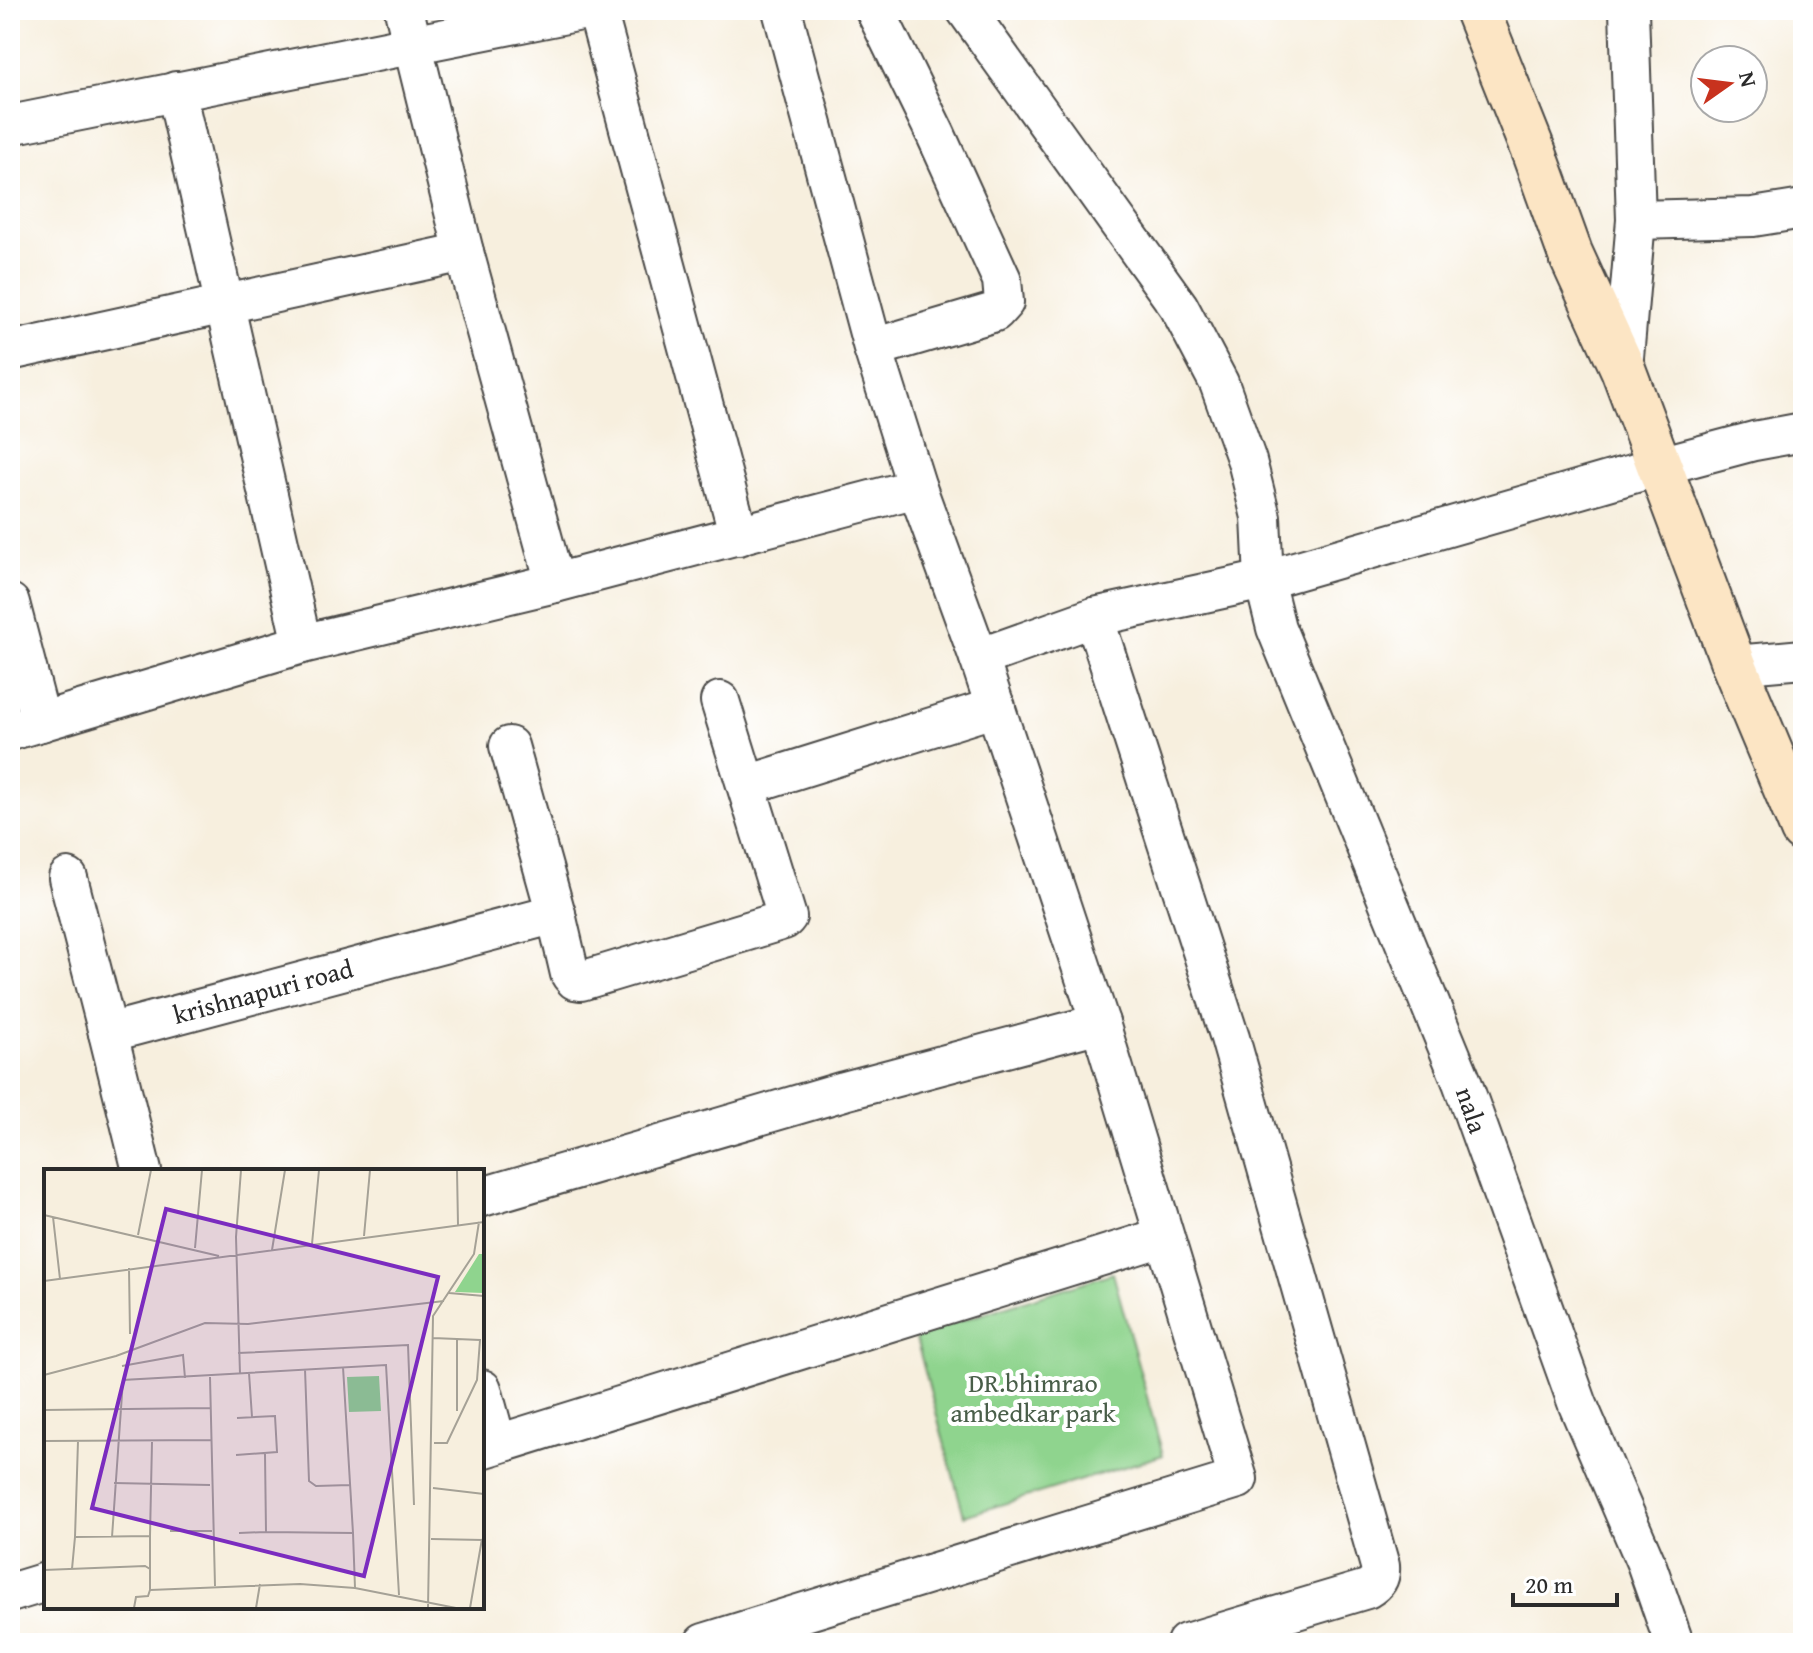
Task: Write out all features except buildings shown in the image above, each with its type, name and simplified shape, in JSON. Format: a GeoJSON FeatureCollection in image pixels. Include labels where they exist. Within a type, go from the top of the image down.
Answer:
{"type":"FeatureCollection","features":[{"type":"Feature","properties":{"kind":"main road"},"geometry":{"type":"LineString","coordinates":[[1477,10],[1570,253],[1623,369],[1734,665],[1803,830]]}},
{"type":"Feature","properties":{"kind":"street"},"geometry":{"type":"LineString","coordinates":[[10,125],[176,91],[408,27],[586,10]]}},
{"type":"Feature","properties":{"kind":"street"},"geometry":{"type":"LineString","coordinates":[[597,10],[739,536]]}},
{"type":"Feature","properties":{"kind":"street"},"geometry":{"type":"LineString","coordinates":[[704,1643],[1238,1479],[1100,1023],[996,707],[917,488],[873,348],[782,10]]}},
{"type":"Feature","properties":{"kind":"street"},"geometry":{"type":"LineString","coordinates":[[873,348],[995,312],[1004,302],[1002,280],[875,10]]}},
{"type":"Feature","properties":{"kind":"street","name":"nala"},"geometry":{"type":"LineString","coordinates":[[966,10],[1171,296],[1219,383],[1247,461],[1261,517],[1264,580],[1276,628],[1462,1082],[1568,1376],[1646,1563],[1674,1643]]}},
{"type":"Feature","properties":{"kind":"street"},"geometry":{"type":"LineString","coordinates":[[1623,369],[1636,220],[1629,10]]}},
{"type":"Feature","properties":{"kind":"street"},"geometry":{"type":"LineString","coordinates":[[408,27],[464,252],[555,583]]}},
{"type":"Feature","properties":{"kind":"street"},"geometry":{"type":"LineString","coordinates":[[176,91],[302,644]]}},
{"type":"Feature","properties":{"kind":"street"},"geometry":{"type":"LineString","coordinates":[[1636,220],[1753,217],[1803,209]]}},
{"type":"Feature","properties":{"kind":"street"},"geometry":{"type":"LineString","coordinates":[[10,351],[464,252]]}},
{"type":"Feature","properties":{"kind":"street"},"geometry":{"type":"LineString","coordinates":[[979,658],[1094,617],[1264,580],[1660,466],[1754,441],[1803,432]]}},
{"type":"Feature","properties":{"kind":"street"},"geometry":{"type":"LineString","coordinates":[[10,603],[25,727],[302,644],[555,583],[917,488]]}},
{"type":"Feature","properties":{"kind":"street"},"geometry":{"type":"LineString","coordinates":[[1094,617],[1230,1038],[1381,1575],[1367,1589],[1186,1643]]}},
{"type":"Feature","properties":{"kind":"street"},"geometry":{"type":"LineString","coordinates":[[1734,665],[1803,659]]}},
{"type":"Feature","properties":{"kind":"street"},"geometry":{"type":"LineString","coordinates":[[509,746],[570,974],[581,981],[787,917],[720,701]]}},
{"type":"Feature","properties":{"kind":"street"},"geometry":{"type":"LineString","coordinates":[[747,785],[996,707]]}},
{"type":"Feature","properties":{"kind":"street"},"geometry":{"type":"LineString","coordinates":[[68,878],[142,1169]]}},
{"type":"Feature","properties":{"kind":"street","name":"krishnapuri road"},"geometry":{"type":"LineString","coordinates":[[108,1033],[556,914]]}},
{"type":"Feature","properties":{"kind":"street"},"geometry":{"type":"LineString","coordinates":[[484,1196],[844,1091],[1100,1023]]}},
{"type":"Feature","properties":{"kind":"street"},"geometry":{"type":"LineString","coordinates":[[484,1406],[489,1447],[1163,1237]]}},
{"type":"Feature","properties":{"kind":"street"},"geometry":{"type":"LineString","coordinates":[[10,1593],[44,1583]]}},
{"type":"Feature","properties":{"kind":"green space","name":"DR.bhimrao ambedkar park"},"geometry":{"type":"Polygon","coordinates":[[[1113,1273],[1163,1455],[964,1516],[915,1335],[1113,1273]]]}}]}
